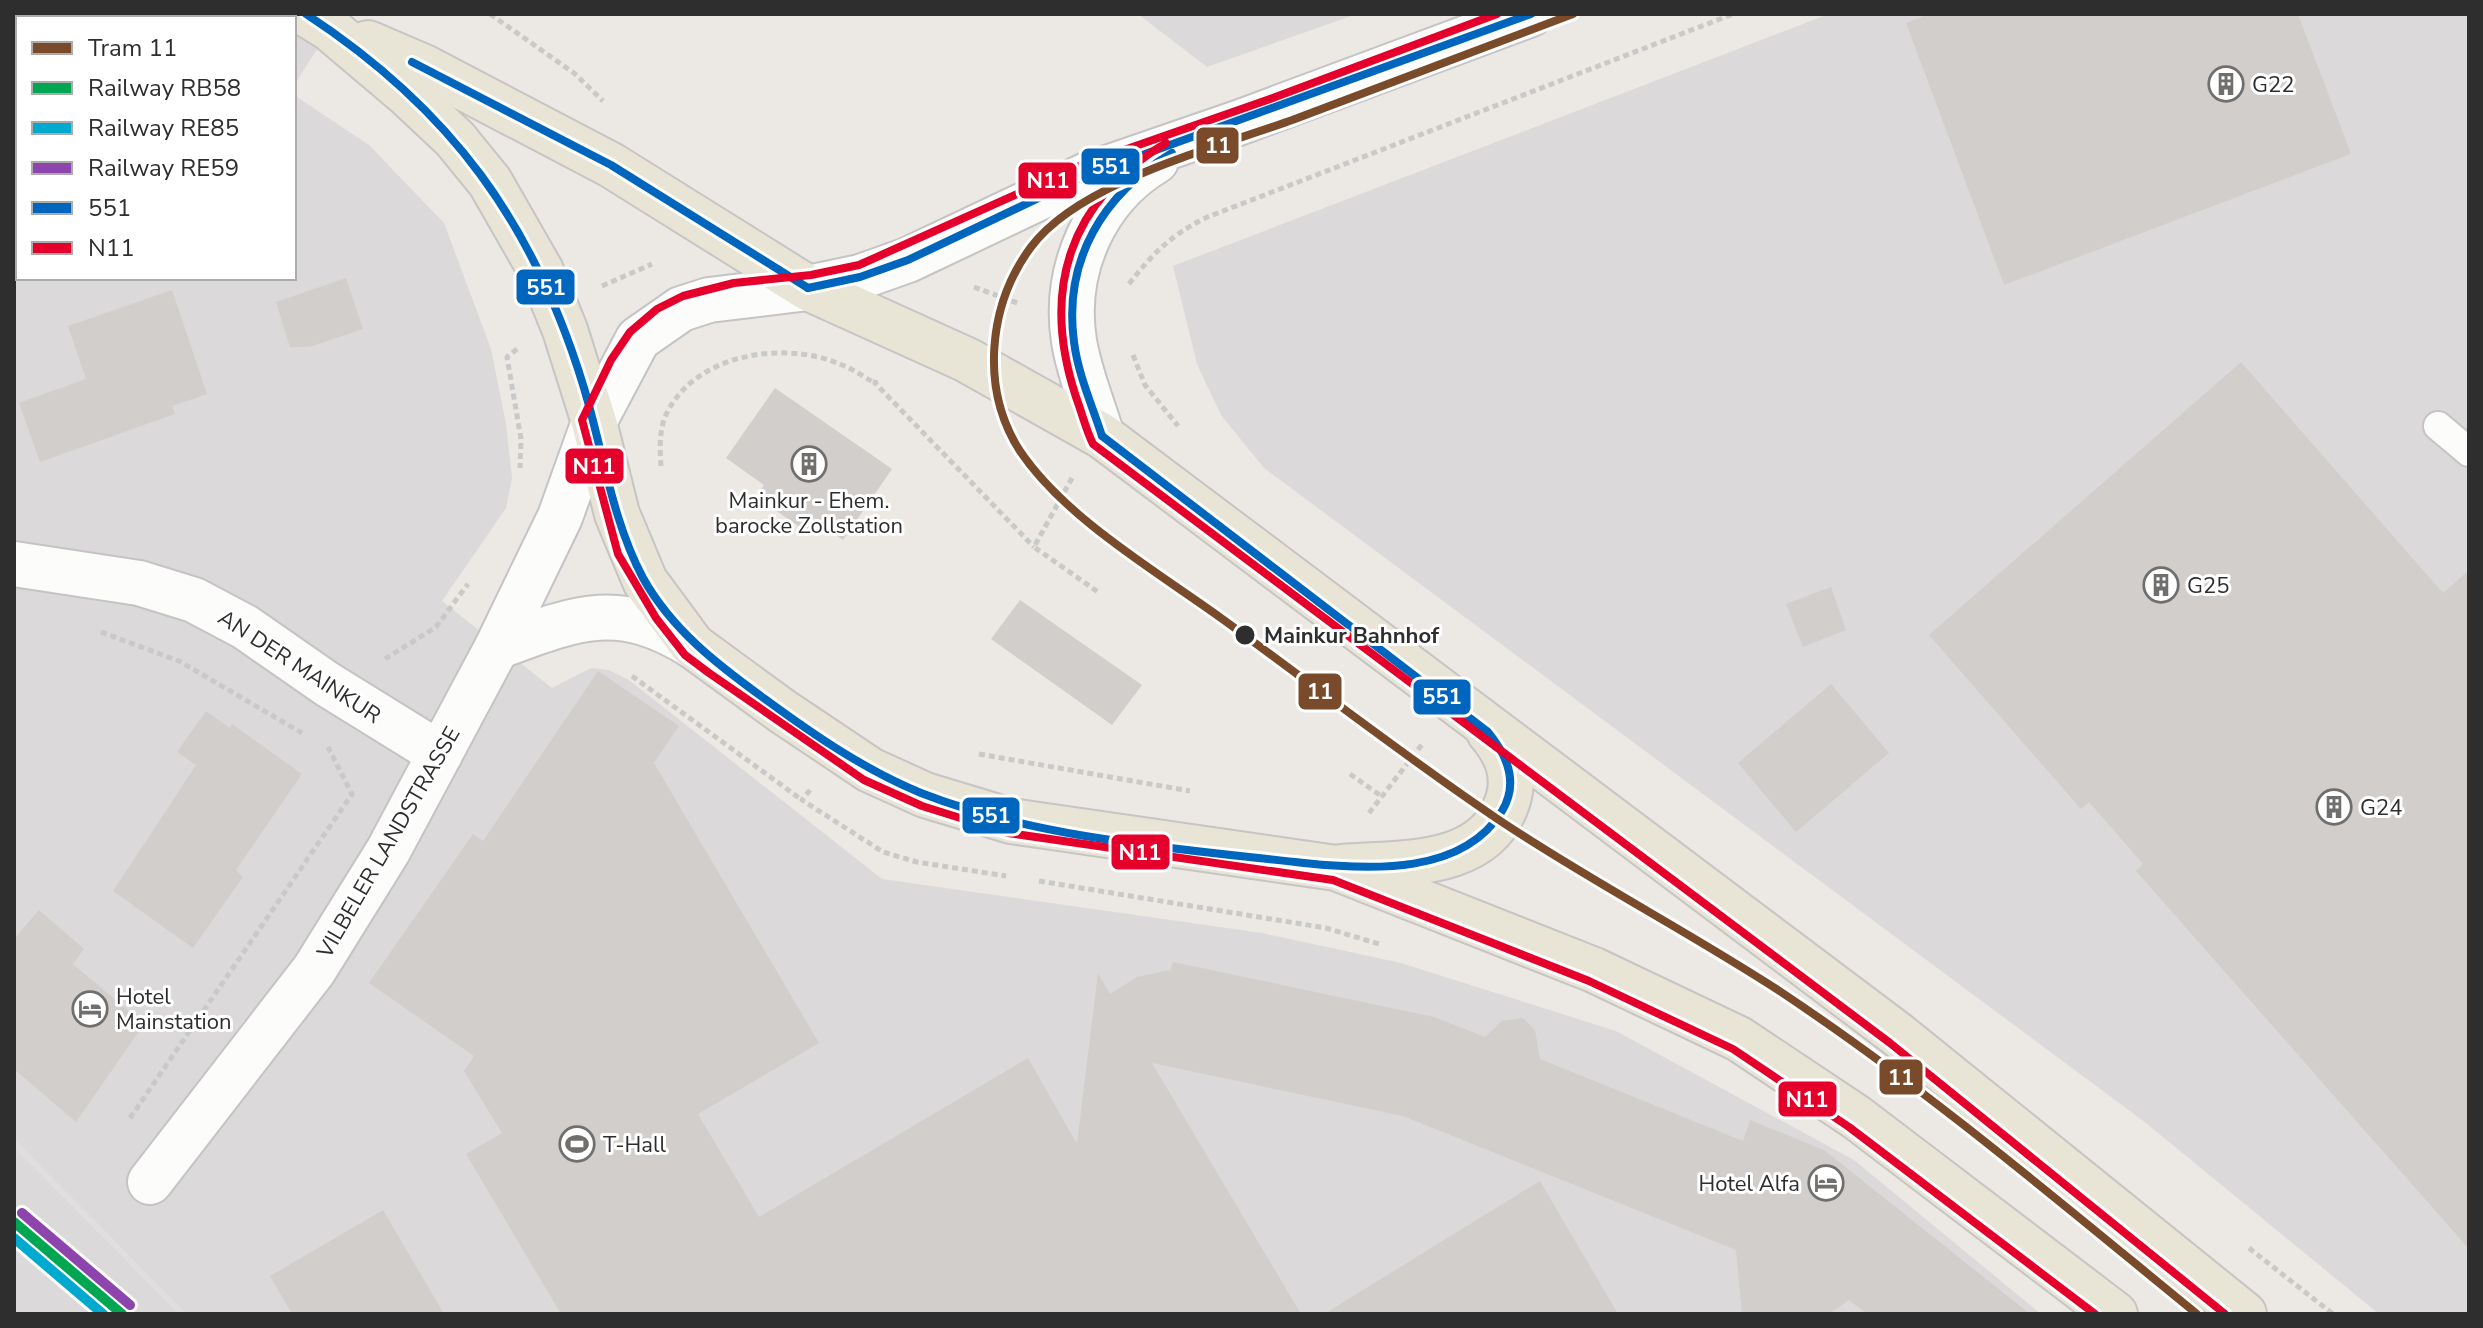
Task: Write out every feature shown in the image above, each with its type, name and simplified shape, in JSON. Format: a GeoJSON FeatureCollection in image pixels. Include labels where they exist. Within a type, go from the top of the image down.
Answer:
{"type":"FeatureCollection","features":[{"type":"Feature","properties":{"kind":"main road"},"geometry":{"type":"LineString","coordinates":[[317,21],[424,67],[611,165],[808,288],[967,360],[1102,436],[1897,1034],[2244,1314]]}},
{"type":"Feature","properties":{"kind":"main road"},"geometry":{"type":"LineString","coordinates":[[317,21],[455,139],[490,182],[529,246],[560,316],[594,422],[629,550],[665,611],[693,646],[837,749],[925,795],[1011,821],[1336,868],[1581,964],[1739,1039],[1856,1117],[2115,1314]]}},
{"type":"Feature","properties":{"kind":"main road"},"geometry":{"type":"LineString","coordinates":[[1336,868],[1437,859],[1460,852],[1489,833],[1499,820],[1511,788],[1509,763],[1488,732],[1458,706]]}},
{"type":"Feature","properties":{"kind":"street"},"geometry":{"type":"LineString","coordinates":[[497,647],[560,517],[594,422],[629,352],[638,339],[661,321],[709,300],[808,288],[860,277],[908,260],[1087,175],[1238,123],[1531,14]]}},
{"type":"Feature","properties":{"kind":"street"},"geometry":{"type":"LineString","coordinates":[[1102,436],[1074,344],[1072,323],[1077,268],[1089,235],[1114,194],[1152,163],[1238,123]]}},
{"type":"Feature","properties":{"kind":"street","name":"AN DER MAINKUR"},"geometry":{"type":"LineString","coordinates":[[14,564],[99,575],[194,600],[245,627],[351,700],[440,754]]}},
{"type":"Feature","properties":{"kind":"street"},"geometry":{"type":"LineString","coordinates":[[497,647],[554,626],[605,616],[631,618],[664,628],[693,646]]}},
{"type":"Feature","properties":{"kind":"street","name":"VILBELER LANDSTRASSE"},"geometry":{"type":"LineString","coordinates":[[150,1182],[314,970],[388,851],[497,647]]}},
{"type":"Feature","properties":{"kind":"lane"},"geometry":{"type":"LineString","coordinates":[[2438,426],[2469,452]]}},
{"type":"Feature","properties":{"kind":"path"},"geometry":{"type":"LineString","coordinates":[[1125,289],[1154,250],[1205,218],[1733,14]]}},
{"type":"Feature","properties":{"kind":"path"},"geometry":{"type":"LineString","coordinates":[[520,482],[521,439],[507,357],[604,285],[682,251],[702,222]]}},
{"type":"Feature","properties":{"kind":"path"},"geometry":{"type":"LineString","coordinates":[[908,260],[1072,323]]}},
{"type":"Feature","properties":{"kind":"path"},"geometry":{"type":"LineString","coordinates":[[875,383],[907,333]]}},
{"type":"Feature","properties":{"kind":"path"},"geometry":{"type":"LineString","coordinates":[[661,469],[665,417],[682,389],[699,374],[761,353],[795,354],[840,363],[875,383],[1034,547],[1098,592]]}},
{"type":"Feature","properties":{"kind":"path"},"geometry":{"type":"LineString","coordinates":[[1034,547],[1072,478]]}},
{"type":"Feature","properties":{"kind":"path"},"geometry":{"type":"LineString","coordinates":[[351,700],[376,664],[436,627],[472,577]]}},
{"type":"Feature","properties":{"kind":"path"},"geometry":{"type":"LineString","coordinates":[[87,629],[116,636],[179,661],[328,747]]}},
{"type":"Feature","properties":{"kind":"path"},"geometry":{"type":"LineString","coordinates":[[1326,928],[1336,868],[1381,796],[1458,706]]}},
{"type":"Feature","properties":{"kind":"path"},"geometry":{"type":"LineString","coordinates":[[975,754],[1198,793]]}},
{"type":"Feature","properties":{"kind":"path"},"geometry":{"type":"LineString","coordinates":[[1350,774],[1381,796]]}},
{"type":"Feature","properties":{"kind":"path"},"geometry":{"type":"LineString","coordinates":[[123,1129],[352,794]]}},
{"type":"Feature","properties":{"kind":"path"},"geometry":{"type":"LineString","coordinates":[[808,794],[802,800],[883,852],[917,862],[1021,878]]}},
{"type":"Feature","properties":{"kind":"path"},"geometry":{"type":"LineString","coordinates":[[1036,880],[1326,928],[1385,945]]}},
{"type":"Feature","properties":{"kind":"shaded area"},"geometry":{"type":"Polygon","coordinates":[[[14,14],[340,14],[296,82],[296,16],[16,16],[16,280],[296,280],[296,96],[369,145],[444,223],[491,349],[506,424],[512,478],[506,508],[442,601],[552,688],[591,668],[609,670],[629,680],[882,879],[1262,933],[1401,963],[1616,1031],[1854,1160],[2041,1314],[14,1314],[14,14]]]}},
{"type":"Feature","properties":{"kind":"shaded area"},"geometry":{"type":"Polygon","coordinates":[[[1138,14],[1357,14],[1207,67],[1138,14]]]}},
{"type":"Feature","properties":{"kind":"shaded area"},"geometry":{"type":"Polygon","coordinates":[[[1829,14],[2469,14],[2469,1314],[2379,1314],[2146,1123],[1264,468],[1221,415],[1197,364],[1173,266],[1829,14]]]}},
{"type":"Feature","properties":{"kind":"building"},"geometry":{"type":"Polygon","coordinates":[[[1929,14],[2298,14],[2351,154],[2004,285],[1906,23],[1929,14]]]}},
{"type":"Feature","properties":{"kind":"building"},"geometry":{"type":"Polygon","coordinates":[[[346,278],[363,329],[309,347],[290,347],[276,302],[346,278]]]}},
{"type":"Feature","properties":{"kind":"building"},"geometry":{"type":"Polygon","coordinates":[[[172,290],[207,394],[172,406],[175,414],[40,462],[19,403],[86,379],[68,326],[172,290]]]}},
{"type":"Feature","properties":{"kind":"building"},"geometry":{"type":"Polygon","coordinates":[[[2241,362],[2443,593],[2469,570],[2469,1249],[2136,871],[2143,864],[2089,802],[2081,809],[1929,635],[2241,362]]]}},
{"type":"Feature","properties":{"kind":"building","name":"Mainkur - Ehem. barocke Zollstation"},"geometry":{"type":"Polygon","coordinates":[[[775,388],[892,469],[843,540],[818,522],[810,534],[756,497],[764,485],[726,458],[775,388]]]}},
{"type":"Feature","properties":{"kind":"building"},"geometry":{"type":"Polygon","coordinates":[[[1831,587],[1846,630],[1803,647],[1786,604],[1831,587]]]}},
{"type":"Feature","properties":{"kind":"building"},"geometry":{"type":"Polygon","coordinates":[[[1020,600],[1142,685],[1112,725],[991,639],[1020,600]]]}},
{"type":"Feature","properties":{"kind":"building"},"geometry":{"type":"Polygon","coordinates":[[[598,671],[679,726],[654,763],[819,1043],[698,1114],[759,1217],[1028,1058],[1077,1144],[1098,973],[1110,994],[1137,977],[1170,970],[1173,962],[1434,1017],[1485,1037],[1502,1021],[1523,1018],[1535,1030],[1540,1059],[1743,1141],[1750,1120],[1824,1150],[2030,1314],[1867,1314],[1849,1300],[1829,1314],[1742,1314],[1736,1250],[1403,1116],[1152,1063],[1301,1314],[561,1314],[466,1154],[502,1133],[464,1071],[474,1056],[369,983],[473,834],[483,841],[598,671]]]}},
{"type":"Feature","properties":{"kind":"building"},"geometry":{"type":"Polygon","coordinates":[[[1831,684],[1889,753],[1796,832],[1738,763],[1831,684]]]}},
{"type":"Feature","properties":{"kind":"building"},"geometry":{"type":"Polygon","coordinates":[[[206,711],[230,728],[232,724],[302,774],[236,870],[243,877],[193,948],[113,891],[196,765],[177,752],[206,711]]]}},
{"type":"Feature","properties":{"kind":"building"},"geometry":{"type":"Polygon","coordinates":[[[39,910],[84,949],[73,964],[144,1024],[76,1122],[14,1069],[14,939],[39,910]]]}},
{"type":"Feature","properties":{"kind":"building"},"geometry":{"type":"Polygon","coordinates":[[[1540,1181],[1618,1314],[1324,1314],[1540,1181]]]}},
{"type":"Feature","properties":{"kind":"building"},"geometry":{"type":"Polygon","coordinates":[[[383,1210],[444,1314],[292,1314],[270,1276],[383,1210]]]}},
{"type":"Feature","properties":{"kind":"railway"},"geometry":{"type":"LineString","coordinates":[[14,1143],[183,1314]]}},
{"type":"Feature","properties":{"kind":"tram line","name":"11"},"geometry":{"type":"LineString","coordinates":[[1573,14],[1153,169],[1082,203],[1053,224],[1031,247],[1017,270],[998,321],[994,348],[995,374],[1007,427],[1020,451],[1061,499],[1113,542],[1499,820],[1746,970],[1835,1029],[1993,1148],[2197,1314]]}},
{"type":"Feature","properties":{"kind":"rail line","name":"RE59"},"geometry":{"type":"LineString","coordinates":[[22,1213],[130,1305]]}},
{"type":"Feature","properties":{"kind":"rail line","name":"RB58"},"geometry":{"type":"LineString","coordinates":[[14,1222],[122,1314]]}},
{"type":"Feature","properties":{"kind":"rail line","name":"RE85"},"geometry":{"type":"LineString","coordinates":[[14,1238],[103,1314]]}},
{"type":"Feature","properties":{"kind":"transit line","name":"551"},"geometry":{"type":"LineString","coordinates":[[306,14],[404,89],[481,175],[540,273],[564,328],[584,388],[623,533],[643,578],[668,614],[697,645],[802,726],[860,763],[921,793],[1013,821],[1110,840],[1358,867],[1414,864],[1440,857],[1464,847],[1485,832],[1502,811],[1510,790],[1505,760],[1488,732],[1102,436]]}},
{"type":"Feature","properties":{"kind":"transit line","name":"N11"},"geometry":{"type":"LineString","coordinates":[[1497,14],[1270,99],[1084,164],[859,265],[811,275],[734,283],[683,296],[657,309],[630,332],[611,360],[582,420],[618,554],[656,618],[685,655],[864,780],[922,806],[1008,833],[1333,880],[1589,981],[1733,1049],[1849,1127],[2095,1314]]}},
{"type":"Feature","properties":{"kind":"transit line","name":"551"},"geometry":{"type":"LineString","coordinates":[[808,288],[860,277],[908,260],[1087,175],[1531,14]]}},
{"type":"Feature","properties":{"kind":"transit line","name":"551"},"geometry":{"type":"LineString","coordinates":[[412,62],[611,165],[808,288]]}},
{"type":"Feature","properties":{"kind":"transit line","name":"N11"},"geometry":{"type":"LineString","coordinates":[[1166,143],[1133,166],[1106,192],[1085,221],[1071,252],[1063,285],[1062,321],[1066,358],[1093,444],[1890,1043],[2225,1314]]}},
{"type":"Feature","properties":{"kind":"transit line","name":"551"},"geometry":{"type":"LineString","coordinates":[[1102,436],[1076,354],[1072,312],[1075,284],[1082,257],[1108,209],[1126,188],[1172,153]]}},
{"type":"Feature","properties":{"kind":"place","name":"G22"},"geometry":{"type":"Point","coordinates":[2226,84]}},
{"type":"Feature","properties":{"kind":"place","name":"Mainkur - Ehem. barocke Zollstation"},"geometry":{"type":"Point","coordinates":[809,464]}},
{"type":"Feature","properties":{"kind":"place","name":"G25"},"geometry":{"type":"Point","coordinates":[2161,585]}},
{"type":"Feature","properties":{"kind":"place","name":"Mainkur Bahnhof"},"geometry":{"type":"Point","coordinates":[1245,635]}},
{"type":"Feature","properties":{"kind":"place","name":"G24"},"geometry":{"type":"Point","coordinates":[2334,807]}},
{"type":"Feature","properties":{"kind":"place","name":"Hotel Mainstation"},"geometry":{"type":"Point","coordinates":[90,1009]}},
{"type":"Feature","properties":{"kind":"place","name":"T-Hall"},"geometry":{"type":"Point","coordinates":[577,1144]}},
{"type":"Feature","properties":{"kind":"place","name":"Hotel Alfa"},"geometry":{"type":"Point","coordinates":[1826,1183]}}]}
